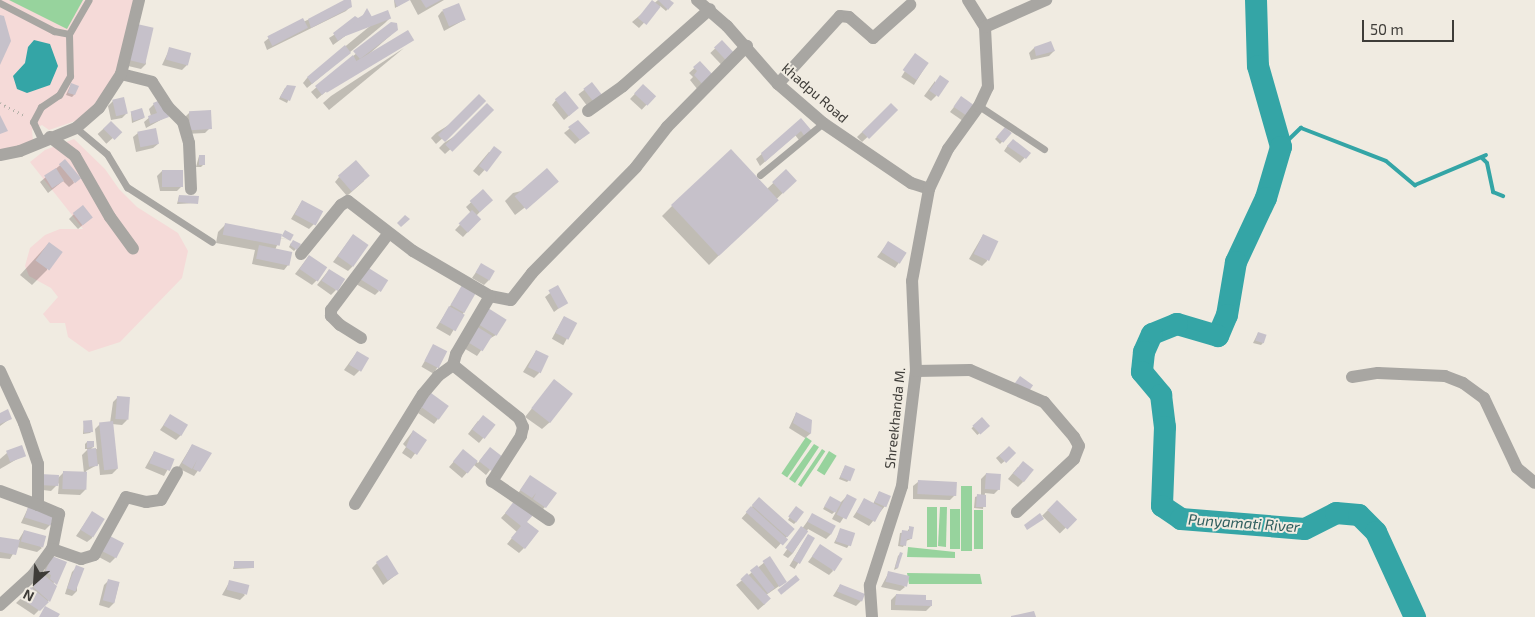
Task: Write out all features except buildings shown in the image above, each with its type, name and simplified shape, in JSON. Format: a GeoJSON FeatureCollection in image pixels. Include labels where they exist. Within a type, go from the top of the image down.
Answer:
{"type":"FeatureCollection","features":[{"type":"Feature","properties":{"kind":"street"},"geometry":{"type":"LineString","coordinates":[[0,156],[76,128],[99,108],[121,74],[139,0]]}},
{"type":"Feature","properties":{"kind":"street","name":"khadpu Road"},"geometry":{"type":"LineString","coordinates":[[696,0],[710,9],[747,46],[778,84],[823,123],[912,183],[929,189]]}},
{"type":"Feature","properties":{"kind":"street"},"geometry":{"type":"LineString","coordinates":[[968,0],[985,27],[1046,0]]}},
{"type":"Feature","properties":{"kind":"street"},"geometry":{"type":"LineString","coordinates":[[778,84],[840,16],[849,17],[873,38],[910,6]]}},
{"type":"Feature","properties":{"kind":"street"},"geometry":{"type":"LineString","coordinates":[[588,111],[623,86],[710,9]]}},
{"type":"Feature","properties":{"kind":"street","name":"Shreekhanda M."},"geometry":{"type":"LineString","coordinates":[[872,617],[870,585],[902,486],[916,370],[912,281],[929,189],[948,150],[979,106],[988,87],[985,27]]}},
{"type":"Feature","properties":{"kind":"street"},"geometry":{"type":"LineString","coordinates":[[301,254],[341,205],[348,201],[358,206],[388,234],[490,296],[502,300],[517,296],[532,273],[636,167],[667,127],[747,46]]}},
{"type":"Feature","properties":{"kind":"street"},"geometry":{"type":"LineString","coordinates":[[121,74],[152,82],[168,107],[183,122],[189,142],[191,189]]}},
{"type":"Feature","properties":{"kind":"street"},"geometry":{"type":"LineString","coordinates":[[46,140],[75,156],[110,217],[134,249]]}},
{"type":"Feature","properties":{"kind":"street"},"geometry":{"type":"LineString","coordinates":[[361,338],[340,325],[331,316],[330,310],[388,234]]}},
{"type":"Feature","properties":{"kind":"street"},"geometry":{"type":"LineString","coordinates":[[355,504],[423,394],[438,376],[453,365],[456,354],[490,296]]}},
{"type":"Feature","properties":{"kind":"street"},"geometry":{"type":"LineString","coordinates":[[453,365],[519,418],[523,427],[521,436],[492,481],[549,520]]}},
{"type":"Feature","properties":{"kind":"street"},"geometry":{"type":"LineString","coordinates":[[916,370],[970,370],[1044,402],[1074,437],[1079,446],[1074,458],[1017,512]]}},
{"type":"Feature","properties":{"kind":"street"},"geometry":{"type":"LineString","coordinates":[[0,371],[24,423],[38,464],[38,505]]}},
{"type":"Feature","properties":{"kind":"street"},"geometry":{"type":"LineString","coordinates":[[1352,376],[1378,374],[1445,376],[1463,383],[1484,398],[1514,463],[1535,483]]}},
{"type":"Feature","properties":{"kind":"street"},"geometry":{"type":"LineString","coordinates":[[52,549],[88,559],[94,556],[126,497],[146,502],[161,500],[177,472]]}},
{"type":"Feature","properties":{"kind":"street"},"geometry":{"type":"LineString","coordinates":[[0,605],[33,575],[52,549],[59,514],[38,505],[2,495]]}},
{"type":"Feature","properties":{"kind":"lane"},"geometry":{"type":"LineString","coordinates":[[46,140],[34,118],[42,107],[59,95],[70,76],[69,34],[89,0]]}},
{"type":"Feature","properties":{"kind":"lane"},"geometry":{"type":"LineString","coordinates":[[0,3],[54,31],[69,34]]}},
{"type":"Feature","properties":{"kind":"lane"},"geometry":{"type":"LineString","coordinates":[[979,106],[1044,149]]}},
{"type":"Feature","properties":{"kind":"lane"},"geometry":{"type":"LineString","coordinates":[[760,175],[823,123]]}},
{"type":"Feature","properties":{"kind":"lane"},"geometry":{"type":"LineString","coordinates":[[76,128],[107,154],[127,187],[212,242]]}},
{"type":"Feature","properties":{"kind":"path"},"geometry":{"type":"LineString","coordinates":[[0,103],[20,115],[34,118]]}},
{"type":"Feature","properties":{"kind":"shaded area"},"geometry":{"type":"Polygon","coordinates":[[[0,0],[135,0],[118,72],[84,118],[49,130],[42,125],[32,130],[33,141],[0,152],[0,0]]]}},
{"type":"Feature","properties":{"kind":"shaded area"},"geometry":{"type":"Polygon","coordinates":[[[74,139],[105,169],[119,189],[137,207],[178,233],[188,251],[182,278],[120,342],[89,352],[68,337],[65,323],[50,323],[43,314],[58,297],[51,288],[29,276],[25,266],[30,248],[45,235],[60,229],[83,229],[30,162],[45,150],[74,139]]]}},
{"type":"Feature","properties":{"kind":"green space"},"geometry":{"type":"Polygon","coordinates":[[[9,0],[83,0],[67,29],[9,0]]]}},
{"type":"Feature","properties":{"kind":"green space"},"geometry":{"type":"Polygon","coordinates":[[[806,437],[812,441],[787,477],[781,473],[806,437]]]}},
{"type":"Feature","properties":{"kind":"green space"},"geometry":{"type":"Polygon","coordinates":[[[814,444],[819,447],[795,483],[789,479],[814,444]]]}},
{"type":"Feature","properties":{"kind":"green space"},"geometry":{"type":"Polygon","coordinates":[[[822,449],[825,451],[801,487],[798,485],[822,449]]]}},
{"type":"Feature","properties":{"kind":"green space"},"geometry":{"type":"Polygon","coordinates":[[[829,451],[837,456],[824,475],[817,471],[829,451]]]}},
{"type":"Feature","properties":{"kind":"green space"},"geometry":{"type":"Polygon","coordinates":[[[961,486],[972,486],[972,551],[961,551],[961,486]]]}},
{"type":"Feature","properties":{"kind":"green space"},"geometry":{"type":"Polygon","coordinates":[[[927,507],[937,507],[937,547],[927,547],[927,507]]]}},
{"type":"Feature","properties":{"kind":"green space"},"geometry":{"type":"Polygon","coordinates":[[[940,507],[947,507],[946,547],[938,546],[940,507]]]}},
{"type":"Feature","properties":{"kind":"green space"},"geometry":{"type":"Polygon","coordinates":[[[950,509],[960,509],[960,549],[950,549],[950,509]]]}},
{"type":"Feature","properties":{"kind":"green space"},"geometry":{"type":"Polygon","coordinates":[[[974,510],[983,510],[983,549],[974,549],[974,510]]]}},
{"type":"Feature","properties":{"kind":"green space"},"geometry":{"type":"Polygon","coordinates":[[[908,547],[955,552],[955,558],[907,557],[908,547]]]}},
{"type":"Feature","properties":{"kind":"green space"},"geometry":{"type":"Polygon","coordinates":[[[907,573],[980,574],[982,584],[909,584],[907,573]]]}},
{"type":"Feature","properties":{"kind":"water"},"geometry":{"type":"Polygon","coordinates":[[[34,40],[50,44],[58,66],[50,85],[27,93],[17,89],[13,76],[25,63],[28,47],[34,40]]]}},
{"type":"Feature","properties":{"kind":"waterway","name":"Punyamati River"},"geometry":{"type":"LineString","coordinates":[[1256,0],[1258,66],[1281,147],[1266,198],[1236,262],[1227,315],[1218,336],[1177,324],[1152,334],[1144,352],[1142,372],[1161,395],[1165,427],[1162,506],[1181,519],[1305,529],[1336,513],[1359,515],[1376,532],[1415,617]]}},
{"type":"Feature","properties":{"kind":"waterway"},"geometry":{"type":"LineString","coordinates":[[1281,147],[1301,128],[1386,161],[1415,185],[1486,155]]}},
{"type":"Feature","properties":{"kind":"waterway"},"geometry":{"type":"LineString","coordinates":[[1482,158],[1487,163],[1493,192],[1503,196]]}}]}
